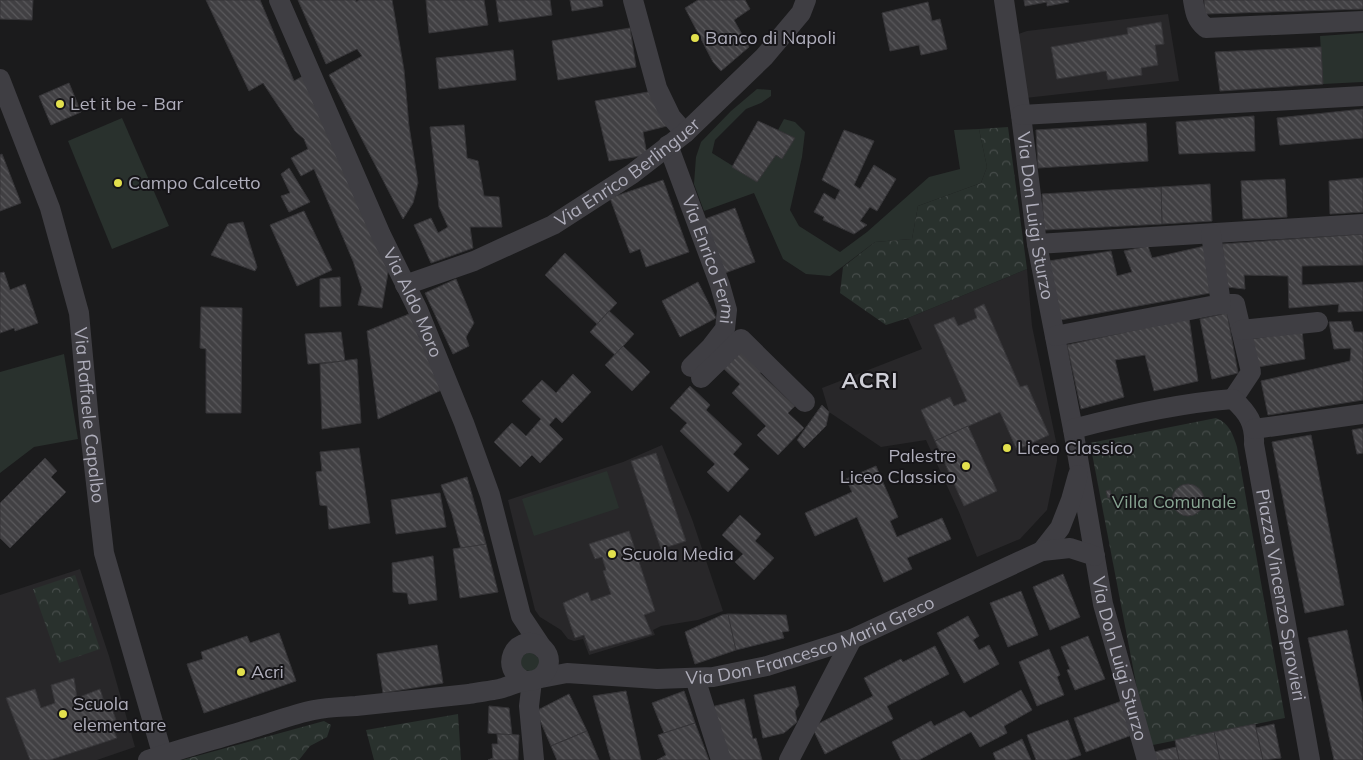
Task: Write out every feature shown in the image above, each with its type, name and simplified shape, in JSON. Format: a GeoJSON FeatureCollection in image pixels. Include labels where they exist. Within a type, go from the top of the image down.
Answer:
{"type":"FeatureCollection","features":[{"type":"Feature","properties":{"kind":"street","name":"Via Aldo Moro"},"geometry":{"type":"LineString","coordinates":[[279,0],[380,235],[406,285],[464,423],[490,495],[538,670]]}},
{"type":"Feature","properties":{"kind":"street"},"geometry":{"type":"LineString","coordinates":[[633,0],[657,88],[671,117],[685,133]]}},
{"type":"Feature","properties":{"kind":"street","name":"Via Enrico Berlinguer"},"geometry":{"type":"LineString","coordinates":[[406,285],[474,261],[552,225],[632,174],[685,133],[764,57],[801,13],[806,0]]}},
{"type":"Feature","properties":{"kind":"street","name":"Via Don Luigi Sturzo"},"geometry":{"type":"LineString","coordinates":[[1004,0],[1037,244],[1073,429],[1103,604],[1147,760]]}},
{"type":"Feature","properties":{"kind":"street"},"geometry":{"type":"LineString","coordinates":[[1193,0],[1195,14],[1206,28],[1363,21]]}},
{"type":"Feature","properties":{"kind":"street","name":"Via Raffaele Capalbo"},"geometry":{"type":"LineString","coordinates":[[0,79],[50,208],[79,314],[88,422],[104,553],[158,758]]}},
{"type":"Feature","properties":{"kind":"street"},"geometry":{"type":"LineString","coordinates":[[1021,115],[1363,96]]}},
{"type":"Feature","properties":{"kind":"street","name":"Via Enrico Fermi"},"geometry":{"type":"LineString","coordinates":[[668,145],[720,285],[727,310],[725,329],[711,347],[696,373],[741,339],[805,402]]}},
{"type":"Feature","properties":{"kind":"street"},"geometry":{"type":"LineString","coordinates":[[1037,244],[1363,224]]}},
{"type":"Feature","properties":{"kind":"street"},"geometry":{"type":"LineString","coordinates":[[1211,234],[1221,304]]}},
{"type":"Feature","properties":{"kind":"street"},"geometry":{"type":"LineString","coordinates":[[1055,336],[1221,304],[1235,304],[1251,372],[1233,399]]}},
{"type":"Feature","properties":{"kind":"street"},"geometry":{"type":"LineString","coordinates":[[1241,330],[1318,322]]}},
{"type":"Feature","properties":{"kind":"street"},"geometry":{"type":"LineString","coordinates":[[1073,429],[1192,403],[1233,399],[1245,410],[1254,429],[1363,414]]}},
{"type":"Feature","properties":{"kind":"street","name":"Piazza Vincenzo Sprovieri"},"geometry":{"type":"LineString","coordinates":[[1254,429],[1256,454],[1310,760]]}},
{"type":"Feature","properties":{"kind":"street"},"geometry":{"type":"LineString","coordinates":[[1042,551],[1060,528],[1072,500],[1080,471]]}},
{"type":"Feature","properties":{"kind":"street"},"geometry":{"type":"LineString","coordinates":[[1042,551],[1070,548],[1095,556]]}},
{"type":"Feature","properties":{"kind":"street","name":"Via Don Francesco Maria Greco"},"geometry":{"type":"LineString","coordinates":[[538,670],[657,679],[713,677],[767,666],[852,639],[1042,551]]}},
{"type":"Feature","properties":{"kind":"street","name":"Via Aldo Moro"},"geometry":{"type":"LineString","coordinates":[[512,656],[522,616]]}},
{"type":"Feature","properties":{"kind":"street"},"geometry":{"type":"LineString","coordinates":[[789,760],[852,639]]}},
{"type":"Feature","properties":{"kind":"street"},"geometry":{"type":"LineString","coordinates":[[470,694],[498,677],[521,645],[538,645],[538,670],[529,706],[534,760]]}},
{"type":"Feature","properties":{"kind":"street"},"geometry":{"type":"LineString","coordinates":[[512,656],[512,670],[515,675],[538,670]]}},
{"type":"Feature","properties":{"kind":"street"},"geometry":{"type":"LineString","coordinates":[[158,758],[315,710],[470,694],[499,689],[538,670]]}},
{"type":"Feature","properties":{"kind":"street"},"geometry":{"type":"LineString","coordinates":[[695,678],[720,760]]}},
{"type":"Feature","properties":{"kind":"shaded area"},"geometry":{"type":"Polygon","coordinates":[[[1168,14],[1179,81],[1025,98],[1015,35],[1027,31],[1168,14]]]}},
{"type":"Feature","properties":{"kind":"shaded area"},"geometry":{"type":"Polygon","coordinates":[[[1027,269],[1032,326],[1057,446],[1057,461],[1047,510],[1020,539],[977,557],[926,440],[881,447],[829,412],[822,388],[922,349],[908,318],[1027,269]]]}},
{"type":"Feature","properties":{"kind":"shaded area","name":"Scuola Media"},"geometry":{"type":"Polygon","coordinates":[[[662,445],[692,519],[723,611],[698,620],[661,626],[653,630],[655,635],[589,655],[583,639],[574,641],[568,639],[561,630],[540,617],[535,610],[508,500],[623,462],[662,445]]]}},
{"type":"Feature","properties":{"kind":"shaded area"},"geometry":{"type":"Polygon","coordinates":[[[80,569],[109,656],[135,747],[97,760],[0,760],[0,595],[80,569]]]}},
{"type":"Feature","properties":{"kind":"green space"},"geometry":{"type":"Polygon","coordinates":[[[1363,33],[1363,82],[1323,84],[1320,36],[1363,33]]]}},
{"type":"Feature","properties":{"kind":"green space"},"geometry":{"type":"Polygon","coordinates":[[[757,89],[771,90],[771,96],[761,103],[746,109],[715,140],[712,153],[757,181],[776,155],[782,158],[795,138],[778,130],[784,119],[795,122],[805,132],[802,157],[790,210],[799,226],[840,252],[867,232],[929,177],[960,169],[954,130],[979,129],[987,167],[981,183],[918,206],[912,239],[875,242],[830,276],[806,274],[783,259],[754,193],[704,211],[694,184],[696,157],[701,142],[731,111],[757,89]]]}},
{"type":"Feature","properties":{"kind":"green space","name":"Campo Calcetto"},"geometry":{"type":"Polygon","coordinates":[[[122,118],[169,226],[112,249],[68,141],[122,118]]]}},
{"type":"Feature","properties":{"kind":"green space"},"geometry":{"type":"Polygon","coordinates":[[[1008,127],[1027,269],[908,318],[886,325],[840,293],[843,267],[875,242],[912,239],[918,206],[981,183],[987,167],[979,129],[1008,127]]]}},
{"type":"Feature","properties":{"kind":"green space"},"geometry":{"type":"Polygon","coordinates":[[[64,354],[78,439],[34,447],[0,473],[0,372],[64,354]]]}},
{"type":"Feature","properties":{"kind":"green space","name":"Villa Comunale"},"geometry":{"type":"Polygon","coordinates":[[[1216,418],[1227,426],[1232,433],[1237,447],[1285,718],[1148,746],[1090,443],[1216,418]]]}},
{"type":"Feature","properties":{"kind":"green space"},"geometry":{"type":"Polygon","coordinates":[[[607,471],[619,508],[534,536],[522,499],[607,471]]]}},
{"type":"Feature","properties":{"kind":"green space"},"geometry":{"type":"Polygon","coordinates":[[[75,575],[100,649],[59,663],[33,589],[75,575]]]}},
{"type":"Feature","properties":{"kind":"green space"},"geometry":{"type":"Polygon","coordinates":[[[530,651],[541,660],[536,672],[523,670],[521,659],[530,651]]]}},
{"type":"Feature","properties":{"kind":"green space"},"geometry":{"type":"Polygon","coordinates":[[[458,714],[461,760],[374,760],[366,730],[458,714]]]}},
{"type":"Feature","properties":{"kind":"green space"},"geometry":{"type":"Polygon","coordinates":[[[324,721],[331,725],[327,737],[310,746],[299,760],[182,760],[324,721]]]}},
{"type":"Feature","properties":{"kind":"building"},"geometry":{"type":"Polygon","coordinates":[[[0,0],[33,0],[32,20],[0,19],[0,0]]]}},
{"type":"Feature","properties":{"kind":"building"},"geometry":{"type":"Polygon","coordinates":[[[206,0],[260,0],[294,81],[307,74],[390,261],[382,308],[358,305],[362,289],[353,261],[314,169],[301,176],[291,158],[308,149],[304,139],[295,131],[263,83],[249,91],[206,0]]]}},
{"type":"Feature","properties":{"kind":"building"},"geometry":{"type":"Polygon","coordinates":[[[298,0],[356,0],[356,2],[359,0],[392,0],[404,70],[409,126],[418,183],[413,203],[403,219],[329,75],[362,56],[357,49],[326,64],[298,0]]]}},
{"type":"Feature","properties":{"kind":"building"},"geometry":{"type":"Polygon","coordinates":[[[426,0],[484,0],[488,25],[429,33],[426,0]]]}},
{"type":"Feature","properties":{"kind":"building"},"geometry":{"type":"Polygon","coordinates":[[[496,0],[550,0],[552,15],[499,22],[496,0]]]}},
{"type":"Feature","properties":{"kind":"building"},"geometry":{"type":"Polygon","coordinates":[[[570,0],[602,0],[603,6],[572,11],[570,0]]]}},
{"type":"Feature","properties":{"kind":"building"},"geometry":{"type":"Polygon","coordinates":[[[698,0],[745,0],[750,9],[734,20],[749,47],[721,71],[713,62],[685,8],[698,0]]]}},
{"type":"Feature","properties":{"kind":"building"},"geometry":{"type":"Polygon","coordinates":[[[1024,0],[1068,0],[1069,2],[1047,6],[1047,2],[1025,6],[1024,0]]]}},
{"type":"Feature","properties":{"kind":"building"},"geometry":{"type":"Polygon","coordinates":[[[1204,0],[1363,0],[1363,9],[1205,14],[1204,0]]]}},
{"type":"Feature","properties":{"kind":"building"},"geometry":{"type":"Polygon","coordinates":[[[928,2],[932,21],[940,19],[947,49],[921,55],[919,45],[890,51],[882,13],[928,2]]]}},
{"type":"Feature","properties":{"kind":"building"},"geometry":{"type":"Polygon","coordinates":[[[1161,22],[1164,44],[1155,45],[1158,65],[1141,68],[1142,75],[1108,80],[1106,71],[1057,79],[1051,47],[1128,34],[1127,28],[1161,22]]]}},
{"type":"Feature","properties":{"kind":"building"},"geometry":{"type":"Polygon","coordinates":[[[630,28],[636,67],[558,80],[552,41],[630,28]]]}},
{"type":"Feature","properties":{"kind":"building"},"geometry":{"type":"Polygon","coordinates":[[[1321,47],[1323,84],[1220,91],[1215,52],[1321,47]]]}},
{"type":"Feature","properties":{"kind":"building"},"geometry":{"type":"Polygon","coordinates":[[[513,50],[516,80],[439,89],[436,58],[513,50]]]}},
{"type":"Feature","properties":{"kind":"building","name":"Let it be - Bar"},"geometry":{"type":"Polygon","coordinates":[[[69,83],[81,112],[51,125],[39,96],[69,83]]]}},
{"type":"Feature","properties":{"kind":"building"},"geometry":{"type":"Polygon","coordinates":[[[654,91],[667,126],[643,132],[647,155],[609,161],[595,101],[654,91]]]}},
{"type":"Feature","properties":{"kind":"building"},"geometry":{"type":"Polygon","coordinates":[[[1363,109],[1363,138],[1280,145],[1277,118],[1363,109]]]}},
{"type":"Feature","properties":{"kind":"building"},"geometry":{"type":"Polygon","coordinates":[[[1254,116],[1255,151],[1179,154],[1176,122],[1254,116]]]}},
{"type":"Feature","properties":{"kind":"building"},"geometry":{"type":"Polygon","coordinates":[[[758,121],[795,138],[782,159],[776,155],[757,182],[732,167],[758,121]]]}},
{"type":"Feature","properties":{"kind":"building"},"geometry":{"type":"Polygon","coordinates":[[[1146,123],[1148,161],[1038,168],[1036,130],[1146,123]]]}},
{"type":"Feature","properties":{"kind":"building"},"geometry":{"type":"Polygon","coordinates":[[[464,125],[467,158],[478,161],[484,196],[499,197],[502,227],[470,227],[473,248],[431,263],[414,225],[431,218],[438,233],[448,227],[439,207],[430,127],[464,125]]]}},
{"type":"Feature","properties":{"kind":"building"},"geometry":{"type":"Polygon","coordinates":[[[844,130],[874,141],[854,185],[860,189],[874,165],[896,179],[877,211],[870,207],[860,221],[867,225],[854,234],[823,220],[824,217],[814,212],[824,193],[835,200],[840,190],[822,180],[844,130]]]}},
{"type":"Feature","properties":{"kind":"building"},"geometry":{"type":"Polygon","coordinates":[[[2,154],[21,203],[0,211],[0,155],[2,154]]]}},
{"type":"Feature","properties":{"kind":"building"},"geometry":{"type":"Polygon","coordinates":[[[289,168],[310,202],[289,212],[281,196],[290,193],[281,174],[289,168]]]}},
{"type":"Feature","properties":{"kind":"building"},"geometry":{"type":"Polygon","coordinates":[[[1363,178],[1363,212],[1330,214],[1329,181],[1363,178]]]}},
{"type":"Feature","properties":{"kind":"building"},"geometry":{"type":"Polygon","coordinates":[[[1285,179],[1287,217],[1243,219],[1241,181],[1285,179]]]}},
{"type":"Feature","properties":{"kind":"building"},"geometry":{"type":"Polygon","coordinates":[[[663,180],[689,252],[646,267],[640,249],[630,253],[610,198],[663,180]]]}},
{"type":"Feature","properties":{"kind":"building"},"geometry":{"type":"Polygon","coordinates":[[[1210,184],[1212,221],[1162,224],[1161,187],[1210,184]]]}},
{"type":"Feature","properties":{"kind":"building"},"geometry":{"type":"Polygon","coordinates":[[[1161,187],[1162,224],[1044,230],[1042,194],[1161,187]]]}},
{"type":"Feature","properties":{"kind":"building"},"geometry":{"type":"Polygon","coordinates":[[[735,208],[755,262],[725,273],[705,219],[735,208]]]}},
{"type":"Feature","properties":{"kind":"building"},"geometry":{"type":"Polygon","coordinates":[[[304,211],[332,270],[297,286],[270,225],[304,211]]]}},
{"type":"Feature","properties":{"kind":"building"},"geometry":{"type":"Polygon","coordinates":[[[243,222],[257,267],[255,271],[211,255],[228,224],[243,222]]]}},
{"type":"Feature","properties":{"kind":"building"},"geometry":{"type":"Polygon","coordinates":[[[1363,234],[1363,265],[1302,266],[1302,285],[1363,282],[1363,311],[1338,312],[1339,304],[1289,308],[1288,276],[1244,275],[1245,289],[1227,287],[1222,244],[1363,234]]]}},
{"type":"Feature","properties":{"kind":"building"},"geometry":{"type":"Polygon","coordinates":[[[1148,246],[1152,258],[1205,246],[1210,293],[1060,320],[1049,261],[1111,251],[1117,276],[1132,272],[1124,251],[1148,246]]]}},
{"type":"Feature","properties":{"kind":"building"},"geometry":{"type":"Polygon","coordinates":[[[565,253],[617,303],[597,324],[545,275],[565,253]]]}},
{"type":"Feature","properties":{"kind":"building"},"geometry":{"type":"Polygon","coordinates":[[[4,272],[10,290],[25,284],[38,323],[15,331],[14,328],[0,333],[0,273],[4,272]]]}},
{"type":"Feature","properties":{"kind":"building"},"geometry":{"type":"Polygon","coordinates":[[[340,277],[341,306],[320,307],[320,279],[340,277]]]}},
{"type":"Feature","properties":{"kind":"building"},"geometry":{"type":"Polygon","coordinates":[[[456,279],[474,323],[466,337],[469,346],[453,354],[425,293],[456,279]]]}},
{"type":"Feature","properties":{"kind":"building"},"geometry":{"type":"Polygon","coordinates":[[[698,282],[716,318],[680,337],[662,301],[698,282]]]}},
{"type":"Feature","properties":{"kind":"building"},"geometry":{"type":"Polygon","coordinates":[[[984,304],[1020,387],[1027,385],[1049,435],[1017,450],[1000,412],[935,441],[921,410],[950,397],[954,406],[967,401],[934,325],[954,317],[958,326],[977,318],[974,309],[984,304]]]}},
{"type":"Feature","properties":{"kind":"building"},"geometry":{"type":"Polygon","coordinates":[[[201,307],[242,308],[241,413],[206,413],[206,349],[200,348],[201,307]]]}},
{"type":"Feature","properties":{"kind":"building"},"geometry":{"type":"Polygon","coordinates":[[[609,311],[634,334],[615,355],[590,332],[609,311]]]}},
{"type":"Feature","properties":{"kind":"building"},"geometry":{"type":"Polygon","coordinates":[[[414,312],[446,388],[378,419],[367,331],[414,312]]]}},
{"type":"Feature","properties":{"kind":"building"},"geometry":{"type":"Polygon","coordinates":[[[1227,313],[1238,373],[1212,379],[1200,319],[1227,313]]]}},
{"type":"Feature","properties":{"kind":"building"},"geometry":{"type":"Polygon","coordinates":[[[1189,318],[1198,381],[1154,391],[1145,355],[1115,360],[1124,397],[1081,409],[1067,345],[1189,318]]]}},
{"type":"Feature","properties":{"kind":"building"},"geometry":{"type":"Polygon","coordinates":[[[1351,321],[1354,332],[1363,332],[1363,400],[1268,415],[1261,381],[1350,361],[1351,348],[1334,349],[1329,322],[1351,321]]]}},
{"type":"Feature","properties":{"kind":"building"},"geometry":{"type":"Polygon","coordinates":[[[1302,331],[1305,359],[1258,367],[1252,339],[1302,331]]]}},
{"type":"Feature","properties":{"kind":"building"},"geometry":{"type":"Polygon","coordinates":[[[341,332],[345,361],[308,364],[305,334],[341,332]]]}},
{"type":"Feature","properties":{"kind":"building"},"geometry":{"type":"Polygon","coordinates":[[[745,343],[767,365],[760,373],[795,406],[788,413],[804,428],[778,455],[757,435],[766,426],[732,393],[740,384],[722,367],[745,343]]]}},
{"type":"Feature","properties":{"kind":"building"},"geometry":{"type":"Polygon","coordinates":[[[623,346],[650,372],[632,391],[605,365],[623,346]]]}},
{"type":"Feature","properties":{"kind":"building"},"geometry":{"type":"Polygon","coordinates":[[[357,359],[361,423],[322,429],[320,364],[357,359]]]}},
{"type":"Feature","properties":{"kind":"building"},"geometry":{"type":"Polygon","coordinates":[[[573,374],[591,392],[562,423],[556,417],[549,425],[563,439],[540,463],[532,455],[520,467],[494,442],[512,423],[526,436],[541,419],[522,401],[542,380],[556,393],[573,374]]]}},
{"type":"Feature","properties":{"kind":"building"},"geometry":{"type":"Polygon","coordinates":[[[690,386],[710,405],[706,410],[742,444],[733,454],[749,469],[728,492],[707,472],[715,464],[680,431],[687,423],[670,408],[690,386]]]}},
{"type":"Feature","properties":{"kind":"building"},"geometry":{"type":"Polygon","coordinates":[[[822,405],[829,412],[826,426],[804,448],[797,440],[822,405]]]}},
{"type":"Feature","properties":{"kind":"building","name":"Palestre Liceo Classico"},"geometry":{"type":"Polygon","coordinates":[[[968,426],[997,491],[964,506],[935,441],[968,426]]]}},
{"type":"Feature","properties":{"kind":"building"},"geometry":{"type":"Polygon","coordinates":[[[1363,428],[1363,453],[1357,454],[1352,430],[1363,428]]]}},
{"type":"Feature","properties":{"kind":"building"},"geometry":{"type":"Polygon","coordinates":[[[1311,435],[1344,605],[1305,613],[1272,442],[1311,435]]]}},
{"type":"Feature","properties":{"kind":"building"},"geometry":{"type":"Polygon","coordinates":[[[359,448],[370,523],[329,529],[327,506],[320,505],[316,472],[322,471],[320,452],[359,448]]]}},
{"type":"Feature","properties":{"kind":"building"},"geometry":{"type":"Polygon","coordinates":[[[656,453],[686,541],[661,549],[631,461],[656,453]]]}},
{"type":"Feature","properties":{"kind":"building"},"geometry":{"type":"Polygon","coordinates":[[[45,458],[57,471],[51,477],[66,492],[10,548],[0,538],[0,503],[45,458]]]}},
{"type":"Feature","properties":{"kind":"building"},"geometry":{"type":"Polygon","coordinates":[[[876,466],[898,517],[890,521],[897,537],[942,518],[951,539],[907,558],[912,569],[884,582],[857,517],[815,536],[805,513],[852,492],[846,479],[876,466]]]}},
{"type":"Feature","properties":{"kind":"building"},"geometry":{"type":"Polygon","coordinates":[[[467,477],[486,544],[461,549],[452,514],[441,485],[467,477]]]}},
{"type":"Feature","properties":{"kind":"building"},"geometry":{"type":"Polygon","coordinates":[[[1188,484],[1200,488],[1204,500],[1200,512],[1188,516],[1176,512],[1172,500],[1176,488],[1188,484]]]}},
{"type":"Feature","properties":{"kind":"building"},"geometry":{"type":"Polygon","coordinates":[[[1110,490],[1112,497],[1108,498],[1106,491],[1110,490]]]}},
{"type":"Feature","properties":{"kind":"building"},"geometry":{"type":"Polygon","coordinates":[[[440,493],[446,527],[396,534],[391,500],[440,493]]]}},
{"type":"Feature","properties":{"kind":"building"},"geometry":{"type":"Polygon","coordinates":[[[740,515],[761,534],[755,541],[774,558],[754,580],[735,562],[743,554],[722,535],[740,515]]]}},
{"type":"Feature","properties":{"kind":"building"},"geometry":{"type":"Polygon","coordinates":[[[629,531],[655,611],[644,615],[652,634],[590,651],[584,635],[575,638],[563,603],[588,592],[591,601],[611,594],[603,571],[606,570],[602,557],[595,559],[589,544],[629,531]]]}},
{"type":"Feature","properties":{"kind":"building"},"geometry":{"type":"Polygon","coordinates":[[[486,544],[498,592],[460,598],[453,549],[486,544]]]}},
{"type":"Feature","properties":{"kind":"building"},"geometry":{"type":"Polygon","coordinates":[[[433,556],[437,600],[409,604],[407,593],[393,592],[392,563],[433,556]]]}},
{"type":"Feature","properties":{"kind":"building"},"geometry":{"type":"Polygon","coordinates":[[[1063,574],[1080,617],[1050,630],[1033,587],[1063,574]]]}},
{"type":"Feature","properties":{"kind":"building"},"geometry":{"type":"Polygon","coordinates":[[[1021,591],[1038,635],[1008,647],[990,603],[1021,591]]]}},
{"type":"Feature","properties":{"kind":"building"},"geometry":{"type":"Polygon","coordinates":[[[728,614],[736,650],[695,664],[685,632],[728,614]]]}},
{"type":"Feature","properties":{"kind":"building"},"geometry":{"type":"Polygon","coordinates":[[[728,614],[786,615],[789,631],[782,632],[784,638],[736,650],[728,614]]]}},
{"type":"Feature","properties":{"kind":"building"},"geometry":{"type":"Polygon","coordinates":[[[968,616],[979,636],[973,640],[979,650],[989,645],[999,664],[964,683],[937,633],[968,616]]]}},
{"type":"Feature","properties":{"kind":"building"},"geometry":{"type":"Polygon","coordinates":[[[1347,630],[1363,706],[1363,760],[1334,760],[1308,638],[1347,630]]]}},
{"type":"Feature","properties":{"kind":"building","name":"Acri"},"geometry":{"type":"Polygon","coordinates":[[[279,633],[296,681],[204,713],[187,664],[203,659],[201,652],[247,636],[250,643],[279,633]]]}},
{"type":"Feature","properties":{"kind":"building"},"geometry":{"type":"Polygon","coordinates":[[[1088,636],[1105,679],[1075,690],[1067,670],[1070,669],[1061,647],[1088,636]]]}},
{"type":"Feature","properties":{"kind":"building"},"geometry":{"type":"Polygon","coordinates":[[[437,645],[443,683],[383,693],[377,654],[437,645]]]}},
{"type":"Feature","properties":{"kind":"building"},"geometry":{"type":"Polygon","coordinates":[[[935,646],[949,674],[887,706],[893,719],[825,754],[812,727],[873,696],[864,678],[901,659],[903,662],[935,646]]]}},
{"type":"Feature","properties":{"kind":"building"},"geometry":{"type":"Polygon","coordinates":[[[1049,649],[1060,675],[1057,677],[1064,695],[1037,706],[1019,662],[1049,649]]]}},
{"type":"Feature","properties":{"kind":"building","name":"Scuola elementare"},"geometry":{"type":"Polygon","coordinates":[[[74,678],[77,698],[100,689],[106,708],[111,706],[116,720],[110,722],[117,738],[50,760],[30,760],[6,698],[35,689],[41,708],[55,703],[51,685],[74,678]]]}},
{"type":"Feature","properties":{"kind":"building"},"geometry":{"type":"Polygon","coordinates":[[[795,686],[799,705],[795,711],[797,722],[784,733],[763,738],[754,695],[795,686]]]}},
{"type":"Feature","properties":{"kind":"building"},"geometry":{"type":"Polygon","coordinates":[[[1021,690],[1032,710],[1004,726],[1007,733],[980,747],[971,732],[919,760],[901,760],[892,742],[931,721],[934,726],[964,711],[970,718],[1021,690]]]}},
{"type":"Feature","properties":{"kind":"building"},"geometry":{"type":"Polygon","coordinates":[[[626,691],[641,760],[611,760],[593,696],[626,691]]]}},
{"type":"Feature","properties":{"kind":"building"},"geometry":{"type":"Polygon","coordinates":[[[684,691],[695,723],[664,733],[652,703],[684,691]]]}},
{"type":"Feature","properties":{"kind":"building"},"geometry":{"type":"Polygon","coordinates":[[[569,694],[587,731],[551,746],[536,711],[569,694]]]}},
{"type":"Feature","properties":{"kind":"building"},"geometry":{"type":"Polygon","coordinates":[[[744,699],[753,739],[756,738],[762,760],[729,760],[711,707],[744,699]]]}},
{"type":"Feature","properties":{"kind":"building"},"geometry":{"type":"Polygon","coordinates":[[[1122,701],[1132,735],[1086,752],[1074,718],[1122,701]]]}},
{"type":"Feature","properties":{"kind":"building"},"geometry":{"type":"Polygon","coordinates":[[[489,706],[509,708],[512,735],[488,733],[489,706]]]}},
{"type":"Feature","properties":{"kind":"building"},"geometry":{"type":"Polygon","coordinates":[[[1068,720],[1081,755],[1067,760],[1036,760],[1027,735],[1068,720]]]}},
{"type":"Feature","properties":{"kind":"building"},"geometry":{"type":"Polygon","coordinates":[[[695,723],[709,760],[657,760],[666,755],[658,735],[695,723]]]}},
{"type":"Feature","properties":{"kind":"building"},"geometry":{"type":"Polygon","coordinates":[[[1255,724],[1263,760],[1220,760],[1214,732],[1255,724]]]}},
{"type":"Feature","properties":{"kind":"building"},"geometry":{"type":"Polygon","coordinates":[[[1274,724],[1281,758],[1263,760],[1256,728],[1274,724]]]}},
{"type":"Feature","properties":{"kind":"building"},"geometry":{"type":"Polygon","coordinates":[[[587,731],[599,760],[557,760],[551,746],[587,731]]]}},
{"type":"Feature","properties":{"kind":"building"},"geometry":{"type":"Polygon","coordinates":[[[1214,732],[1220,760],[1179,760],[1175,740],[1214,732]]]}},
{"type":"Feature","properties":{"kind":"building"},"geometry":{"type":"Polygon","coordinates":[[[497,734],[519,735],[518,760],[488,760],[493,758],[492,744],[498,744],[497,734]]]}},
{"type":"Feature","properties":{"kind":"building"},"geometry":{"type":"Polygon","coordinates":[[[1022,739],[1031,760],[996,760],[993,753],[1022,739]]]}},
{"type":"Feature","properties":{"kind":"building"},"geometry":{"type":"Polygon","coordinates":[[[1176,747],[1179,760],[1151,760],[1150,753],[1176,747]]]}},
{"type":"Feature","properties":{"kind":"place","name":"Banco di Napoli"},"geometry":{"type":"Point","coordinates":[695,38]}},
{"type":"Feature","properties":{"kind":"place","name":"Let it be - Bar"},"geometry":{"type":"Point","coordinates":[60,104]}},
{"type":"Feature","properties":{"kind":"place","name":"Campo Calcetto"},"geometry":{"type":"Point","coordinates":[118,183]}},
{"type":"Feature","properties":{"kind":"place","name":"Liceo Classico"},"geometry":{"type":"Point","coordinates":[1007,448]}},
{"type":"Feature","properties":{"kind":"place","name":"Palestre Liceo Classico"},"geometry":{"type":"Point","coordinates":[966,466]}},
{"type":"Feature","properties":{"kind":"place","name":"Scuola Media"},"geometry":{"type":"Point","coordinates":[612,554]}},
{"type":"Feature","properties":{"kind":"place","name":"Acri"},"geometry":{"type":"Point","coordinates":[241,672]}},
{"type":"Feature","properties":{"kind":"place","name":"Scuola elementare"},"geometry":{"type":"Point","coordinates":[63,714]}},
{"type":"Feature","properties":{"kind":"district","name":"ACRI"},"geometry":{"type":"Point","coordinates":[870,380]}}]}
